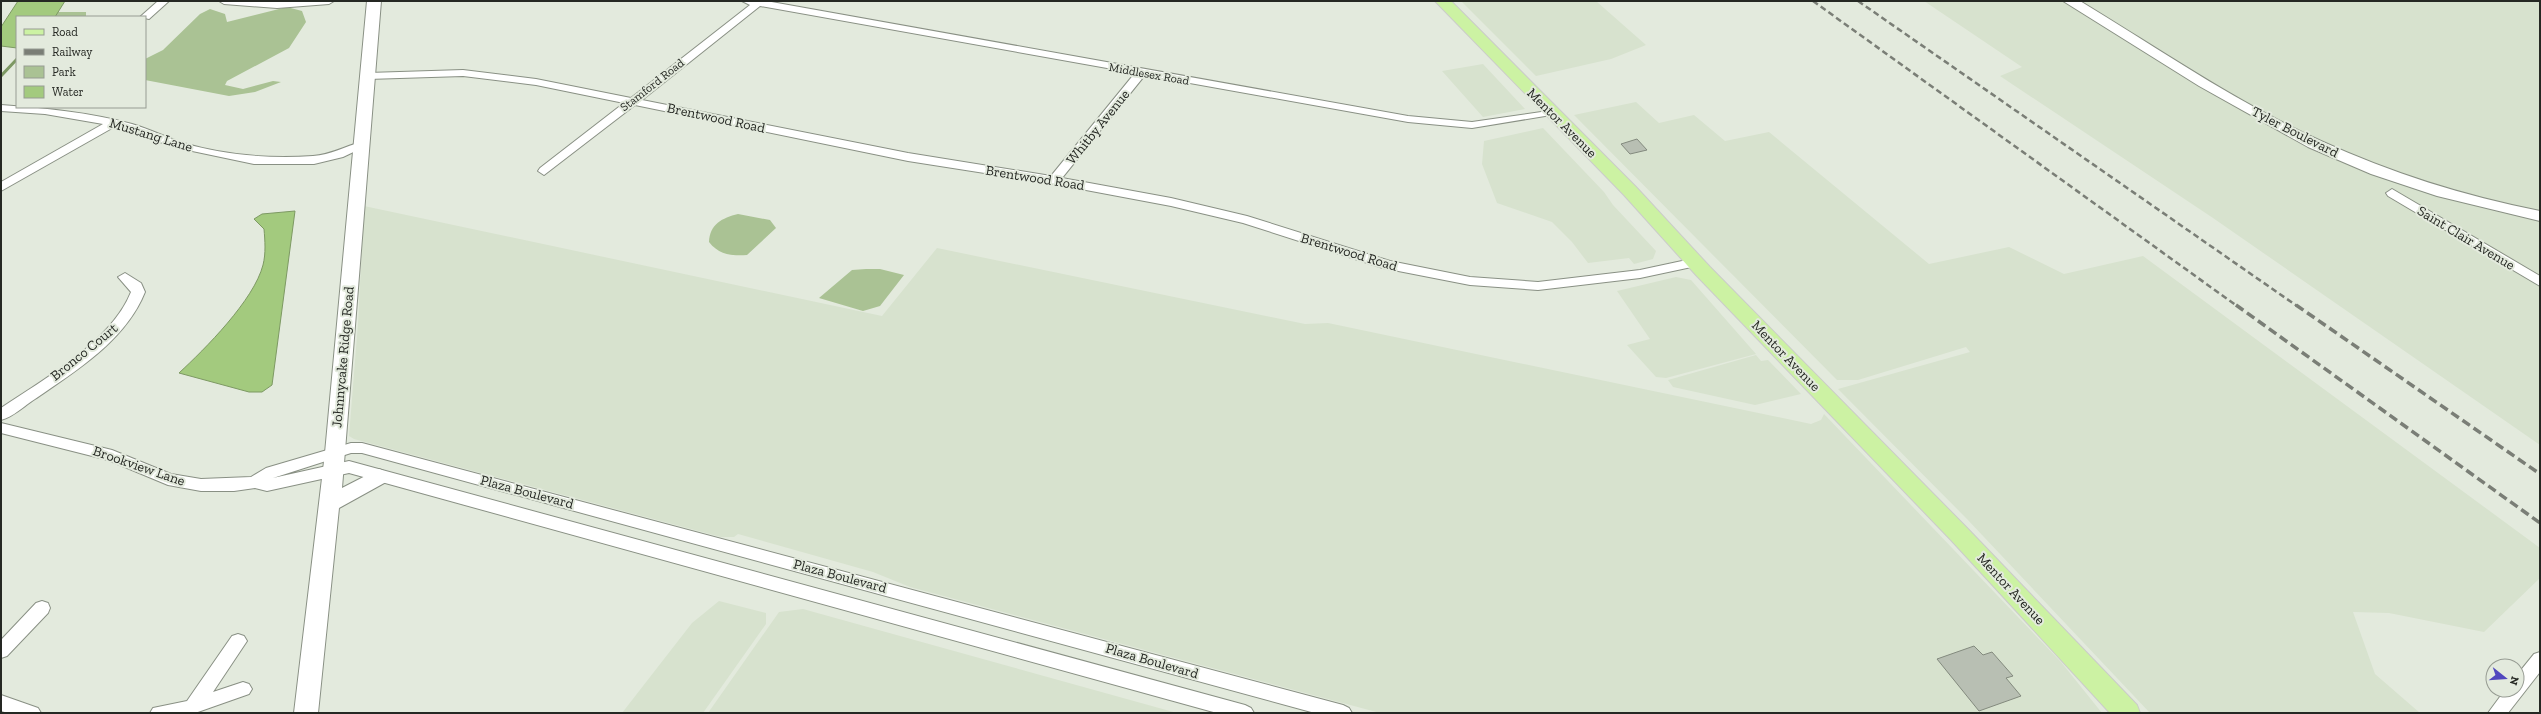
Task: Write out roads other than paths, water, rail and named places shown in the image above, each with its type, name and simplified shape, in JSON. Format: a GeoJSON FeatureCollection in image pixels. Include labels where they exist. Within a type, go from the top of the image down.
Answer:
{"type":"FeatureCollection","features":[{"type":"Feature","properties":{"kind":"main road","name":"Johnnycake Ridge Road"},"geometry":{"type":"LineString","coordinates":[[306,713],[334,461],[374,1]]}},
{"type":"Feature","properties":{"kind":"main road","name":"Mentor Avenue"},"geometry":{"type":"LineString","coordinates":[[1443,1],[1959,534],[2127,713]]}},
{"type":"Feature","properties":{"kind":"main road","name":"Tyler Boulevard"},"geometry":{"type":"LineString","coordinates":[[2070,1],[2249,109],[2286,130],[2332,152],[2435,188],[2540,216]]}},
{"type":"Feature","properties":{"kind":"main road"},"geometry":{"type":"LineString","coordinates":[[328,505],[379,477]]}},
{"type":"Feature","properties":{"kind":"street"},"geometry":{"type":"LineString","coordinates":[[146,16],[164,1]]}},
{"type":"Feature","properties":{"kind":"street"},"geometry":{"type":"LineString","coordinates":[[224,1],[253,5],[277,5],[329,1]]}},
{"type":"Feature","properties":{"kind":"street","name":"Middlesex Road"},"geometry":{"type":"LineString","coordinates":[[747,1],[760,2],[1141,73],[1408,119],[1472,125],[1551,112]]}},
{"type":"Feature","properties":{"kind":"street","name":"Stamford Road"},"geometry":{"type":"LineString","coordinates":[[544,170],[760,2]]}},
{"type":"Feature","properties":{"kind":"street","name":"Brentwood Road"},"geometry":{"type":"LineString","coordinates":[[368,76],[463,73],[536,82],[908,157],[1054,180],[1171,202],[1247,220],[1388,265],[1470,282],[1538,286],[1640,274],[1696,262]]}},
{"type":"Feature","properties":{"kind":"street","name":"Whitby Avenue"},"geometry":{"type":"LineString","coordinates":[[1054,180],[1141,73]]}},
{"type":"Feature","properties":{"kind":"street","name":"Mustang Lane"},"geometry":{"type":"LineString","coordinates":[[1,108],[70,114],[113,123],[182,146],[254,160],[320,159],[339,155],[346,150],[362,145]]}},
{"type":"Feature","properties":{"kind":"street"},"geometry":{"type":"LineString","coordinates":[[1,187],[113,123]]}},
{"type":"Feature","properties":{"kind":"street","name":"Saint Clair Avenue"},"geometry":{"type":"LineString","coordinates":[[2392,193],[2540,282]]}},
{"type":"Feature","properties":{"kind":"street","name":"Bronco Court"},"geometry":{"type":"LineString","coordinates":[[1,415],[76,362],[119,324],[137,298],[138,292],[136,286],[125,277]]}},
{"type":"Feature","properties":{"kind":"street","name":"Brookview Lane"},"geometry":{"type":"LineString","coordinates":[[1,428],[112,455],[180,483],[218,486],[255,482],[267,485],[334,461]]}},
{"type":"Feature","properties":{"kind":"street","name":"Plaza Boulevard"},"geometry":{"type":"LineString","coordinates":[[334,461],[362,448],[1343,713]]}},
{"type":"Feature","properties":{"kind":"street","name":"Plaza Boulevard"},"geometry":{"type":"LineString","coordinates":[[334,461],[379,477],[1245,713]]}},
{"type":"Feature","properties":{"kind":"street"},"geometry":{"type":"LineString","coordinates":[[1,651],[42,608]]}},
{"type":"Feature","properties":{"kind":"street"},"geometry":{"type":"LineString","coordinates":[[193,706],[238,641]]}},
{"type":"Feature","properties":{"kind":"street"},"geometry":{"type":"LineString","coordinates":[[2525,678],[2540,659]]}},
{"type":"Feature","properties":{"kind":"street"},"geometry":{"type":"LineString","coordinates":[[159,713],[193,706],[243,690]]}},
{"type":"Feature","properties":{"kind":"street"},"geometry":{"type":"LineString","coordinates":[[2497,713],[2509,698]]}},
{"type":"Feature","properties":{"kind":"street"},"geometry":{"type":"LineString","coordinates":[[1,703],[32,713]]}},
{"type":"Feature","properties":{"kind":"water"},"geometry":{"type":"Polygon","coordinates":[[[18,1],[65,1],[56,16],[16,16],[16,48],[1,46],[1,27],[18,1]]]}},
{"type":"Feature","properties":{"kind":"water"},"geometry":{"type":"Polygon","coordinates":[[[295,211],[272,385],[262,392],[249,392],[179,373],[215,338],[250,293],[258,279],[264,260],[265,238],[264,229],[254,219],[262,214],[295,211]]]}},
{"type":"Feature","properties":{"kind":"waterway"},"geometry":{"type":"LineString","coordinates":[[1,76],[16,60]]}},
{"type":"Feature","properties":{"kind":"railway"},"geometry":{"type":"LineString","coordinates":[[1813,1],[2237,306]]}},
{"type":"Feature","properties":{"kind":"railway"},"geometry":{"type":"LineString","coordinates":[[1858,1],[2297,306]]}},
{"type":"Feature","properties":{"kind":"railway"},"geometry":{"type":"LineString","coordinates":[[2236,305],[2540,523]]}},
{"type":"Feature","properties":{"kind":"railway"},"geometry":{"type":"LineString","coordinates":[[2296,305],[2540,474]]}}]}
